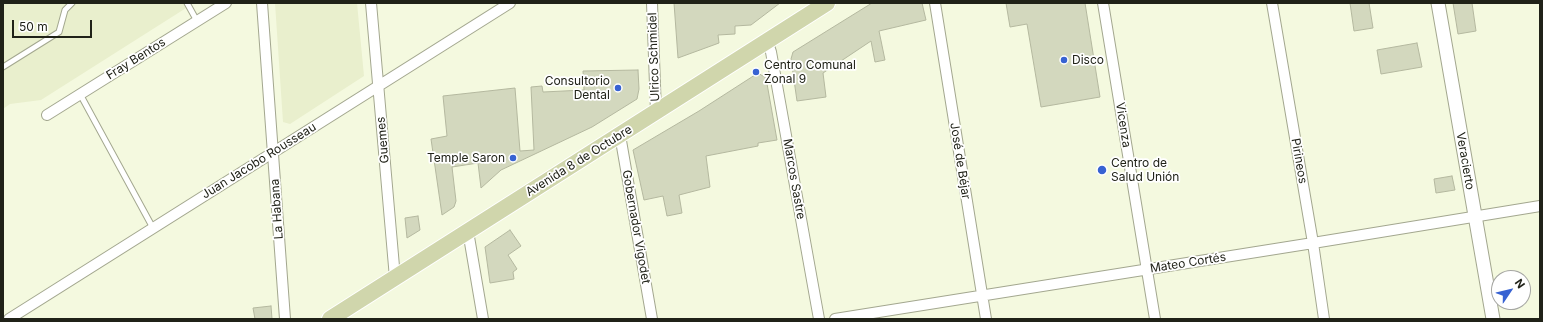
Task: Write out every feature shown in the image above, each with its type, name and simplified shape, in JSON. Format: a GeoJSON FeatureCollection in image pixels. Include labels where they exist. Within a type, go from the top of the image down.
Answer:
{"type":"FeatureCollection","features":[{"type":"Feature","properties":{"kind":"main road","name":"Avenida 8 de Octubre"},"geometry":{"type":"LineString","coordinates":[[330,319],[826,3]]}},
{"type":"Feature","properties":{"kind":"street","name":"Fray Bentos"},"geometry":{"type":"LineString","coordinates":[[47,115],[226,3]]}},
{"type":"Feature","properties":{"kind":"street","name":"La Habana"},"geometry":{"type":"LineString","coordinates":[[262,3],[285,319]]}},
{"type":"Feature","properties":{"kind":"street","name":"Guemes"},"geometry":{"type":"LineString","coordinates":[[371,3],[395,278]]}},
{"type":"Feature","properties":{"kind":"street","name":"Juan Jacobo Rousseau"},"geometry":{"type":"LineString","coordinates":[[9,319],[378,86],[462,35],[510,3]]}},
{"type":"Feature","properties":{"kind":"street","name":"Ulrico Schmidel"},"geometry":{"type":"LineString","coordinates":[[652,3],[656,112]]}},
{"type":"Feature","properties":{"kind":"street","name":"José de Béjar"},"geometry":{"type":"LineString","coordinates":[[935,3],[986,319]]}},
{"type":"Feature","properties":{"kind":"street","name":"Vicenza"},"geometry":{"type":"LineString","coordinates":[[1103,3],[1155,319]]}},
{"type":"Feature","properties":{"kind":"street","name":"Pirineos"},"geometry":{"type":"LineString","coordinates":[[1272,3],[1313,243],[1324,319]]}},
{"type":"Feature","properties":{"kind":"street","name":"Veracierto"},"geometry":{"type":"LineString","coordinates":[[1438,3],[1493,319]]}},
{"type":"Feature","properties":{"kind":"street","name":"Marcos Sastre"},"geometry":{"type":"LineString","coordinates":[[767,40],[771,52],[819,319]]}},
{"type":"Feature","properties":{"kind":"street","name":"Gobernador Vigodet"},"geometry":{"type":"LineString","coordinates":[[620,135],[652,319]]}},
{"type":"Feature","properties":{"kind":"street","name":"Mateo Cortés"},"geometry":{"type":"LineString","coordinates":[[835,319],[1540,206]]}},
{"type":"Feature","properties":{"kind":"street"},"geometry":{"type":"LineString","coordinates":[[468,231],[483,319]]}},
{"type":"Feature","properties":{"kind":"lane"},"geometry":{"type":"LineString","coordinates":[[3,66],[59,32],[65,10],[72,3]]}},
{"type":"Feature","properties":{"kind":"lane"},"geometry":{"type":"LineString","coordinates":[[187,3],[197,21]]}},
{"type":"Feature","properties":{"kind":"lane"},"geometry":{"type":"LineString","coordinates":[[80,94],[153,228]]}},
{"type":"Feature","properties":{"kind":"shaded area"},"geometry":{"type":"Polygon","coordinates":[[[3,3],[194,3],[41,100],[10,104],[3,109],[3,3]]]}},
{"type":"Feature","properties":{"kind":"shaded area"},"geometry":{"type":"Polygon","coordinates":[[[275,3],[357,3],[364,76],[290,124],[283,122],[275,3]]]}},
{"type":"Feature","properties":{"kind":"building"},"geometry":{"type":"Polygon","coordinates":[[[674,3],[780,3],[751,25],[735,26],[735,34],[718,35],[719,43],[678,58],[674,3]]]}},
{"type":"Feature","properties":{"kind":"building"},"geometry":{"type":"Polygon","coordinates":[[[872,3],[922,3],[926,20],[879,31],[885,60],[875,62],[871,41],[823,73],[826,97],[797,101],[791,59],[793,52],[872,3]]]}},
{"type":"Feature","properties":{"kind":"building","name":"Disco"},"geometry":{"type":"Polygon","coordinates":[[[1006,3],[1085,3],[1100,97],[1041,107],[1027,24],[1010,27],[1006,3]]]}},
{"type":"Feature","properties":{"kind":"building"},"geometry":{"type":"Polygon","coordinates":[[[1350,3],[1369,3],[1373,28],[1354,31],[1350,3]]]}},
{"type":"Feature","properties":{"kind":"building"},"geometry":{"type":"Polygon","coordinates":[[[1453,3],[1472,3],[1476,31],[1458,34],[1453,3]]]}},
{"type":"Feature","properties":{"kind":"building"},"geometry":{"type":"Polygon","coordinates":[[[1417,43],[1422,67],[1381,74],[1377,50],[1417,43]]]}},
{"type":"Feature","properties":{"kind":"building"},"geometry":{"type":"Polygon","coordinates":[[[638,70],[639,89],[637,99],[592,127],[501,170],[481,188],[478,163],[452,167],[456,201],[454,207],[442,215],[431,139],[447,136],[443,96],[515,88],[520,151],[534,150],[531,87],[542,86],[543,92],[584,90],[583,71],[638,70]]]}},
{"type":"Feature","properties":{"kind":"building"},"geometry":{"type":"Polygon","coordinates":[[[758,73],[766,78],[777,140],[758,143],[758,146],[706,156],[710,187],[679,195],[682,213],[667,216],[663,196],[644,200],[633,150],[699,111],[758,73]]]}},
{"type":"Feature","properties":{"kind":"building"},"geometry":{"type":"Polygon","coordinates":[[[1452,176],[1455,190],[1436,193],[1434,179],[1452,176]]]}},
{"type":"Feature","properties":{"kind":"building"},"geometry":{"type":"Polygon","coordinates":[[[418,216],[420,230],[407,238],[405,218],[418,216]]]}},
{"type":"Feature","properties":{"kind":"building"},"geometry":{"type":"Polygon","coordinates":[[[510,230],[521,246],[508,255],[517,269],[513,272],[514,279],[490,283],[485,247],[510,230]]]}},
{"type":"Feature","properties":{"kind":"building"},"geometry":{"type":"Polygon","coordinates":[[[271,306],[272,319],[255,319],[253,308],[271,306]]]}},
{"type":"Feature","properties":{"kind":"place","name":"Disco"},"geometry":{"type":"Point","coordinates":[1064,60]}},
{"type":"Feature","properties":{"kind":"place","name":"Centro Comunal Zonal 9"},"geometry":{"type":"Point","coordinates":[756,72]}},
{"type":"Feature","properties":{"kind":"place","name":"Consultorio Dental"},"geometry":{"type":"Point","coordinates":[618,88]}},
{"type":"Feature","properties":{"kind":"place","name":"Temple Saron"},"geometry":{"type":"Point","coordinates":[513,158]}},
{"type":"Feature","properties":{"kind":"place","name":"Centro de Salud Unión"},"geometry":{"type":"Point","coordinates":[1102,170]}}]}
